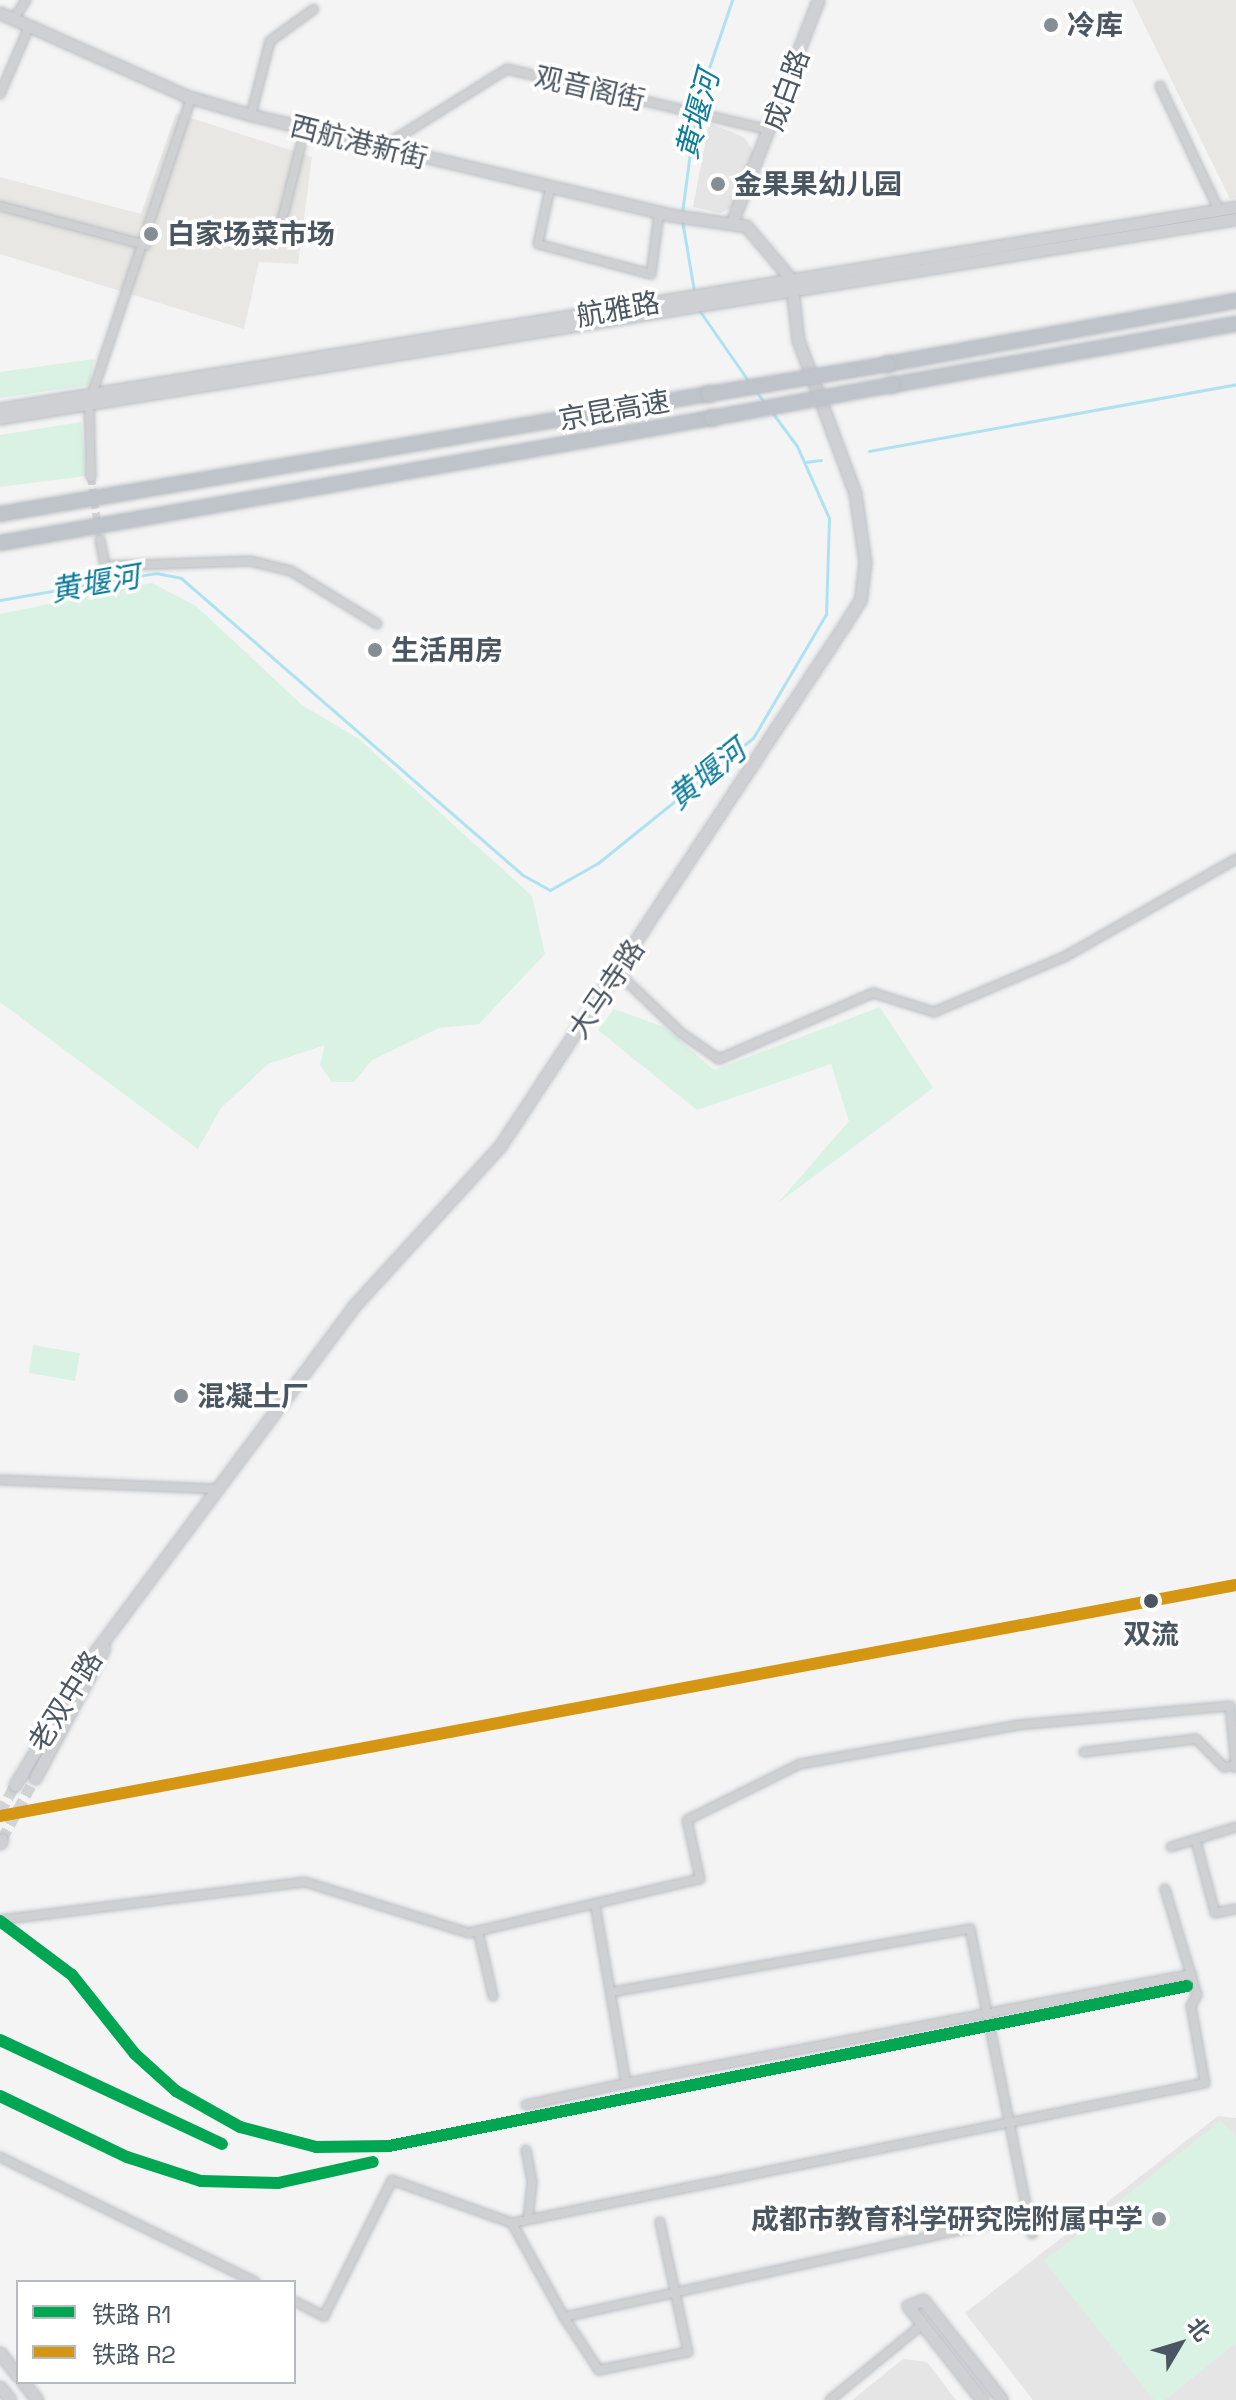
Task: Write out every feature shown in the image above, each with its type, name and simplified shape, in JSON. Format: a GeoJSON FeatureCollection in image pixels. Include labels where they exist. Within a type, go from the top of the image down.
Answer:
{"type":"FeatureCollection","features":[{"type":"Feature","properties":{"kind":"highway","name":"京昆高速"},"geometry":{"type":"LineString","coordinates":[[0,514],[888,364],[1236,301]]}},
{"type":"Feature","properties":{"kind":"highway","name":"京昆高速"},"geometry":{"type":"LineString","coordinates":[[0,543],[1236,324]]}},
{"type":"Feature","properties":{"kind":"street"},"geometry":{"type":"LineString","coordinates":[[13,20],[26,0]]}},
{"type":"Feature","properties":{"kind":"street","name":"成白路"},"geometry":{"type":"LineString","coordinates":[[732,222],[772,131],[818,0]]}},
{"type":"Feature","properties":{"kind":"street"},"geometry":{"type":"LineString","coordinates":[[251,115],[270,41],[314,9]]}},
{"type":"Feature","properties":{"kind":"street","name":"西航港新街"},"geometry":{"type":"LineString","coordinates":[[0,13],[191,98],[380,148],[550,188],[699,221],[732,222]]}},
{"type":"Feature","properties":{"kind":"street"},"geometry":{"type":"LineString","coordinates":[[0,94],[29,27]]}},
{"type":"Feature","properties":{"kind":"street","name":"观音阁街"},"geometry":{"type":"LineString","coordinates":[[380,148],[507,69],[772,131]]}},
{"type":"Feature","properties":{"kind":"street"},"geometry":{"type":"LineString","coordinates":[[1160,86],[1219,210]]}},
{"type":"Feature","properties":{"kind":"street"},"geometry":{"type":"LineString","coordinates":[[91,477],[91,398],[146,245],[191,98]]}},
{"type":"Feature","properties":{"kind":"street"},"geometry":{"type":"LineString","coordinates":[[256,239],[279,232],[305,129]]}},
{"type":"Feature","properties":{"kind":"street"},"geometry":{"type":"LineString","coordinates":[[550,188],[538,244],[651,274],[665,214]]}},
{"type":"Feature","properties":{"kind":"street"},"geometry":{"type":"LineString","coordinates":[[0,206],[146,245]]}},
{"type":"Feature","properties":{"kind":"street","name":"航雅路"},"geometry":{"type":"LineString","coordinates":[[0,418],[91,398],[1236,207]]}},
{"type":"Feature","properties":{"kind":"street","name":"航雅路"},"geometry":{"type":"LineString","coordinates":[[0,409],[685,312],[1236,219]]}},
{"type":"Feature","properties":{"kind":"street"},"geometry":{"type":"LineString","coordinates":[[732,222],[765,242],[791,279]]}},
{"type":"Feature","properties":{"kind":"street","name":"大马寺路"},"geometry":{"type":"LineString","coordinates":[[220,1489],[354,1306],[500,1146],[860,600],[865,562],[837,436],[798,340],[791,279]]}},
{"type":"Feature","properties":{"kind":"street"},"geometry":{"type":"LineString","coordinates":[[100,540],[105,566],[250,561],[291,571],[377,624]]}},
{"type":"Feature","properties":{"kind":"street"},"geometry":{"type":"LineString","coordinates":[[617,972],[681,1033],[719,1059],[873,993],[934,1012],[1066,956],[1236,859]]}},
{"type":"Feature","properties":{"kind":"street"},"geometry":{"type":"LineString","coordinates":[[0,1480],[220,1489]]}},
{"type":"Feature","properties":{"kind":"street","name":"老双中路"},"geometry":{"type":"LineString","coordinates":[[15,1785],[119,1619],[220,1489]]}},
{"type":"Feature","properties":{"kind":"street","name":"老双中路"},"geometry":{"type":"LineString","coordinates":[[35,1778],[119,1619]]}},
{"type":"Feature","properties":{"kind":"street"},"geometry":{"type":"LineString","coordinates":[[0,1920],[305,1882],[478,1931],[700,1879],[687,1820],[800,1764],[1018,1725],[1230,1706],[1236,1767],[1224,1767],[1196,1739],[1084,1752]]}},
{"type":"Feature","properties":{"kind":"street"},"geometry":{"type":"LineString","coordinates":[[1171,1847],[1236,1827]]}},
{"type":"Feature","properties":{"kind":"street"},"geometry":{"type":"LineString","coordinates":[[1196,1841],[1215,1913],[1236,1909]]}},
{"type":"Feature","properties":{"kind":"street"},"geometry":{"type":"LineString","coordinates":[[296,2302],[324,2316],[392,2180],[512,2223],[1205,2083],[1192,1974],[1165,1889]]}},
{"type":"Feature","properties":{"kind":"street"},"geometry":{"type":"LineString","coordinates":[[595,1904],[626,2083]]}},
{"type":"Feature","properties":{"kind":"street"},"geometry":{"type":"LineString","coordinates":[[612,1992],[970,1929],[985,2014],[1012,2121],[1032,2234]]}},
{"type":"Feature","properties":{"kind":"street"},"geometry":{"type":"LineString","coordinates":[[478,1931],[493,1996]]}},
{"type":"Feature","properties":{"kind":"street"},"geometry":{"type":"LineString","coordinates":[[526,2105],[1192,1974]]}},
{"type":"Feature","properties":{"kind":"street"},"geometry":{"type":"LineString","coordinates":[[526,2150],[528,2220]]}},
{"type":"Feature","properties":{"kind":"street"},"geometry":{"type":"LineString","coordinates":[[0,2157],[251,2280]]}},
{"type":"Feature","properties":{"kind":"street"},"geometry":{"type":"LineString","coordinates":[[564,2317],[1029,2215]]}},
{"type":"Feature","properties":{"kind":"street"},"geometry":{"type":"LineString","coordinates":[[512,2223],[564,2317],[599,2370],[688,2352],[660,2222]]}},
{"type":"Feature","properties":{"kind":"street"},"geometry":{"type":"LineString","coordinates":[[982,2400],[908,2306],[923,2300],[1002,2400]]}},
{"type":"Feature","properties":{"kind":"street"},"geometry":{"type":"LineString","coordinates":[[830,2400],[923,2324]]}},
{"type":"Feature","properties":{"kind":"street"},"geometry":{"type":"LineString","coordinates":[[0,2353],[16,2373]]}},
{"type":"Feature","properties":{"kind":"street"},"geometry":{"type":"LineString","coordinates":[[25,2384],[37,2400]]}},
{"type":"Feature","properties":{"kind":"street"},"geometry":{"type":"LineString","coordinates":[[0,2387],[10,2400]]}},
{"type":"Feature","properties":{"kind":"shaded area"},"geometry":{"type":"Polygon","coordinates":[[[1132,0],[1236,0],[1236,198],[1230,199],[1132,0]]]}},
{"type":"Feature","properties":{"kind":"shaded area","name":"白家场菜市场"},"geometry":{"type":"Polygon","coordinates":[[[176,113],[312,157],[298,264],[259,262],[244,329],[0,254],[0,177],[141,214],[176,113]]]}},
{"type":"Feature","properties":{"kind":"shaded area","name":"金果果幼儿园"},"geometry":{"type":"Polygon","coordinates":[[[709,123],[744,137],[754,152],[732,208],[720,213],[693,207],[709,123]]]}},
{"type":"Feature","properties":{"kind":"shaded area","name":"成都市教育科学研究院附属中学"},"geometry":{"type":"Polygon","coordinates":[[[1218,2116],[1236,2118],[1236,2400],[1033,2400],[965,2313],[1218,2116]]]}},
{"type":"Feature","properties":{"kind":"shaded area"},"geometry":{"type":"Polygon","coordinates":[[[903,2359],[927,2362],[956,2400],[852,2400],[903,2359]]]}},
{"type":"Feature","properties":{"kind":"green space"},"geometry":{"type":"Polygon","coordinates":[[[94,359],[89,385],[0,398],[0,372],[94,359]]]}},
{"type":"Feature","properties":{"kind":"green space"},"geometry":{"type":"Polygon","coordinates":[[[81,422],[86,476],[0,487],[0,435],[81,422]]]}},
{"type":"Feature","properties":{"kind":"green space"},"geometry":{"type":"Polygon","coordinates":[[[152,583],[196,606],[302,705],[359,739],[532,896],[545,954],[479,1024],[439,1028],[372,1060],[354,1082],[332,1082],[320,1065],[325,1045],[268,1064],[221,1108],[198,1149],[0,1002],[0,614],[152,583]]]}},
{"type":"Feature","properties":{"kind":"green space"},"geometry":{"type":"Polygon","coordinates":[[[880,1007],[933,1088],[778,1203],[849,1121],[831,1064],[697,1110],[598,1030],[614,1009],[664,1027],[714,1070],[880,1007]]]}},
{"type":"Feature","properties":{"kind":"green space"},"geometry":{"type":"Polygon","coordinates":[[[33,1345],[80,1353],[75,1381],[29,1373],[33,1345]]]}},
{"type":"Feature","properties":{"kind":"green space","name":"成都市教育科学研究院附属中学"},"geometry":{"type":"Polygon","coordinates":[[[1220,2121],[1236,2136],[1236,2343],[1165,2400],[1154,2400],[1044,2261],[1220,2121]]]}},
{"type":"Feature","properties":{"kind":"waterway"},"geometry":{"type":"LineString","coordinates":[[682,213],[696,106],[732,0]]}},
{"type":"Feature","properties":{"kind":"waterway","name":"黄堰河"},"geometry":{"type":"LineString","coordinates":[[682,220],[694,291]]}},
{"type":"Feature","properties":{"kind":"waterway","name":"黄堰河"},"geometry":{"type":"LineString","coordinates":[[699,310],[749,382]]}},
{"type":"Feature","properties":{"kind":"waterway"},"geometry":{"type":"LineString","coordinates":[[869,451],[1236,384]]}},
{"type":"Feature","properties":{"kind":"waterway","name":"黄堰河"},"geometry":{"type":"LineString","coordinates":[[756,391],[766,405]]}},
{"type":"Feature","properties":{"kind":"waterway","name":"黄堰河"},"geometry":{"type":"LineString","coordinates":[[0,600],[156,573],[181,578],[521,874],[550,890],[598,863],[753,738],[826,614],[829,518],[797,446],[771,411]]}},
{"type":"Feature","properties":{"kind":"waterway"},"geometry":{"type":"LineString","coordinates":[[805,462],[821,460]]}},
{"type":"Feature","properties":{"kind":"tunnel"},"geometry":{"type":"LineString","coordinates":[[91,477],[98,528]]}},
{"type":"Feature","properties":{"kind":"tunnel"},"geometry":{"type":"LineString","coordinates":[[2,1839],[35,1778]]}},
{"type":"Feature","properties":{"kind":"tunnel"},"geometry":{"type":"LineString","coordinates":[[0,1812],[15,1785]]}},
{"type":"Feature","properties":{"kind":"rail line","name":"R2"},"geometry":{"type":"LineString","coordinates":[[0,1816],[1236,1585]]}},
{"type":"Feature","properties":{"kind":"rail line","name":"R1"},"geometry":{"type":"LineString","coordinates":[[0,1921],[72,1975],[135,2054],[176,2091],[240,2127],[316,2147],[389,2146],[1187,1986]]}},
{"type":"Feature","properties":{"kind":"rail line","name":"R1"},"geometry":{"type":"LineString","coordinates":[[0,2040],[222,2144]]}},
{"type":"Feature","properties":{"kind":"rail line","name":"R1"},"geometry":{"type":"LineString","coordinates":[[0,2096],[127,2157],[201,2181],[278,2183],[373,2162]]}},
{"type":"Feature","properties":{"kind":"place","name":"冷库"},"geometry":{"type":"Point","coordinates":[1051,25]}},
{"type":"Feature","properties":{"kind":"place","name":"金果果幼儿园"},"geometry":{"type":"Point","coordinates":[718,184]}},
{"type":"Feature","properties":{"kind":"place","name":"白家场菜市场"},"geometry":{"type":"Point","coordinates":[151,234]}},
{"type":"Feature","properties":{"kind":"place","name":"生活用房"},"geometry":{"type":"Point","coordinates":[375,650]}},
{"type":"Feature","properties":{"kind":"place","name":"混凝土厂"},"geometry":{"type":"Point","coordinates":[181,1396]}},
{"type":"Feature","properties":{"kind":"place","name":"双流"},"geometry":{"type":"Point","coordinates":[1151,1601]}},
{"type":"Feature","properties":{"kind":"place","name":"成都市教育科学研究院附属中学"},"geometry":{"type":"Point","coordinates":[1159,2219]}}]}
